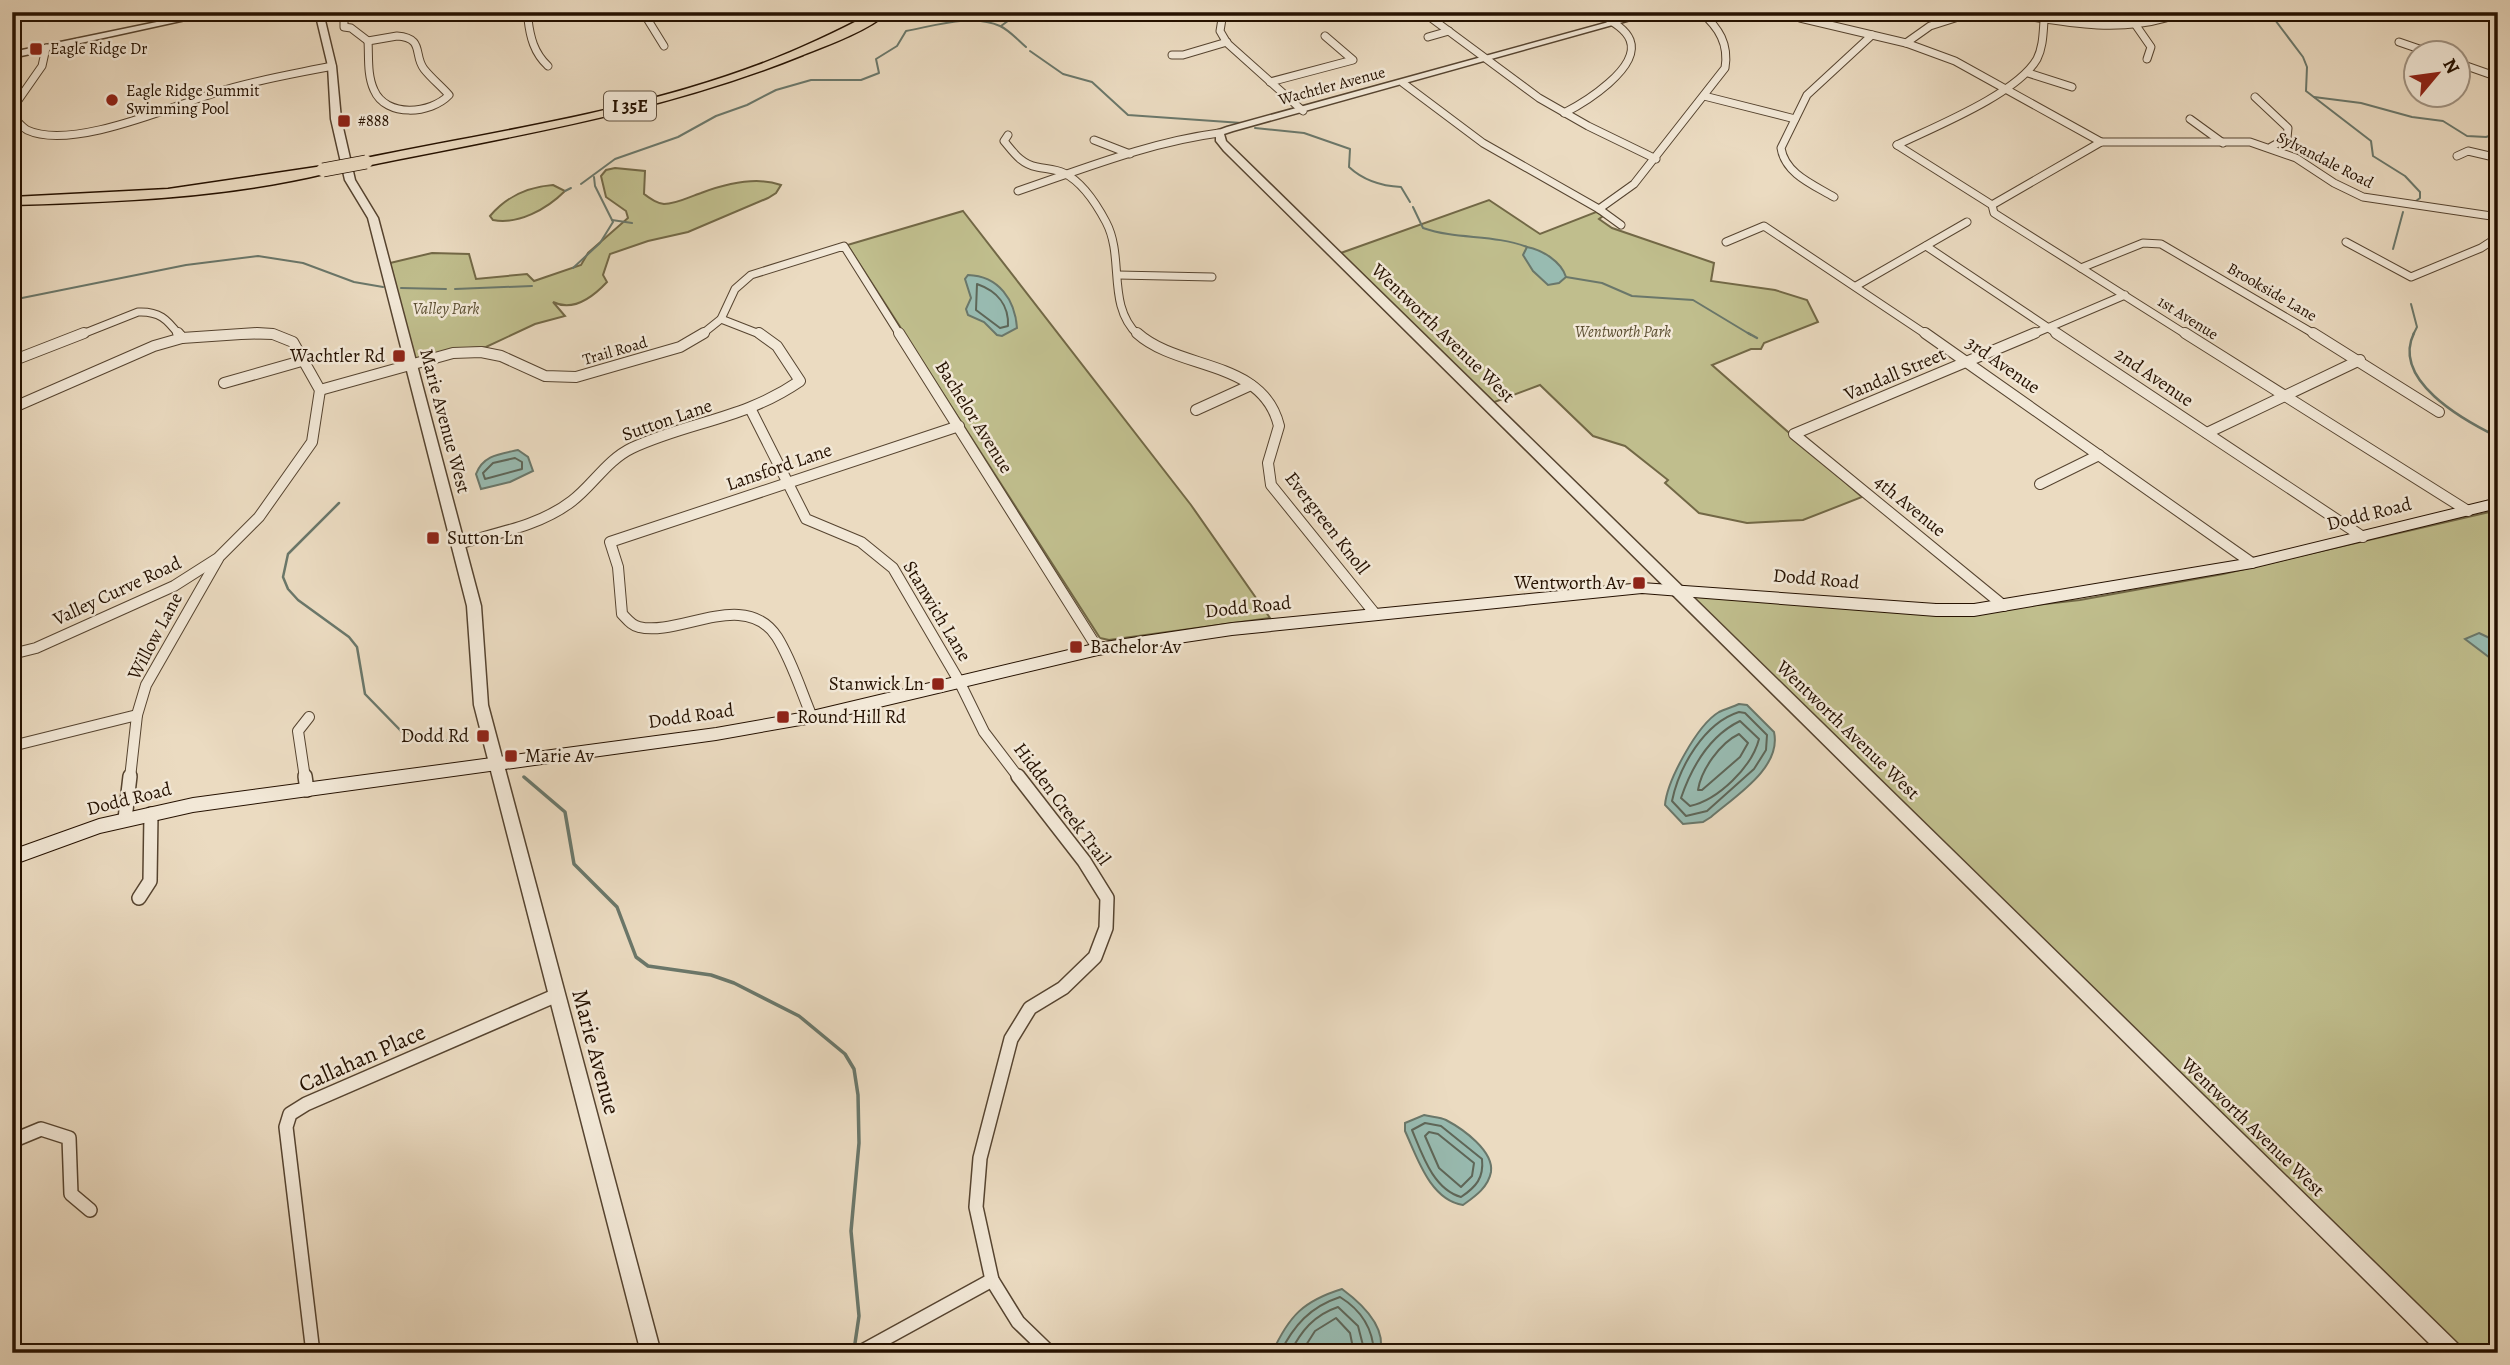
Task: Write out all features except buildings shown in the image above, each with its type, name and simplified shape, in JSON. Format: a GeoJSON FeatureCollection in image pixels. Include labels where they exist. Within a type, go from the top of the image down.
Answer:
{"type":"FeatureCollection","features":[{"type":"Feature","properties":{"kind":"highway","name":"I 35E"},"geometry":{"type":"LineString","coordinates":[[12,201],[110,199],[196,191],[363,159],[682,87],[781,54],[871,12]]}},
{"type":"Feature","properties":{"kind":"highway","name":"I 35E"},"geometry":{"type":"LineString","coordinates":[[363,159],[604,112],[692,91],[788,58],[883,12]]}},
{"type":"Feature","properties":{"kind":"highway","name":"I 35E"},"geometry":{"type":"LineString","coordinates":[[12,192],[81,194],[194,185],[321,168]]}},
{"type":"Feature","properties":{"kind":"main road","name":"Dodd Road"},"geometry":{"type":"LineString","coordinates":[[12,858],[125,819],[151,814],[812,718],[1098,649],[1232,629],[1599,591],[1675,589],[1936,610],[1974,610],[2252,563],[2498,503]]}},
{"type":"Feature","properties":{"kind":"street"},"geometry":{"type":"LineString","coordinates":[[12,55],[218,12]]}},
{"type":"Feature","properties":{"kind":"street","name":"Marie Avenue West"},"geometry":{"type":"LineString","coordinates":[[319,12],[332,66],[336,118],[350,180],[373,218],[474,606],[481,705],[496,764]]}},
{"type":"Feature","properties":{"kind":"street"},"geometry":{"type":"LineString","coordinates":[[344,12],[344,27]]}},
{"type":"Feature","properties":{"kind":"street"},"geometry":{"type":"LineString","coordinates":[[534,12],[528,19],[529,27],[537,57],[548,66]]}},
{"type":"Feature","properties":{"kind":"street"},"geometry":{"type":"LineString","coordinates":[[643,12],[664,46]]}},
{"type":"Feature","properties":{"kind":"street"},"geometry":{"type":"LineString","coordinates":[[1231,12],[1223,19],[1220,31],[1227,42],[1303,111]]}},
{"type":"Feature","properties":{"kind":"street"},"geometry":{"type":"LineString","coordinates":[[1423,12],[1564,113],[1656,159]]}},
{"type":"Feature","properties":{"kind":"street"},"geometry":{"type":"LineString","coordinates":[[1564,113],[1597,95],[1631,56],[1633,48],[1630,40],[1596,12]]}},
{"type":"Feature","properties":{"kind":"street","name":"Wachtler Avenue"},"geometry":{"type":"LineString","coordinates":[[1018,191],[1130,154],[1303,111],[1655,12]]}},
{"type":"Feature","properties":{"kind":"street"},"geometry":{"type":"LineString","coordinates":[[1599,209],[1634,184],[1725,68],[1728,57],[1723,36],[1701,12]]}},
{"type":"Feature","properties":{"kind":"street"},"geometry":{"type":"LineString","coordinates":[[1788,12],[1800,18],[1906,43],[1955,61],[2101,142]]}},
{"type":"Feature","properties":{"kind":"street"},"geometry":{"type":"LineString","coordinates":[[1906,43],[1930,26],[1974,12]]}},
{"type":"Feature","properties":{"kind":"street"},"geometry":{"type":"LineString","coordinates":[[2000,12],[2074,24],[2152,24],[2166,18],[2168,12]]}},
{"type":"Feature","properties":{"kind":"street"},"geometry":{"type":"LineString","coordinates":[[2005,88],[2028,72],[2038,59],[2044,20]]}},
{"type":"Feature","properties":{"kind":"street"},"geometry":{"type":"LineString","coordinates":[[2135,24],[2151,47],[2147,59]]}},
{"type":"Feature","properties":{"kind":"street"},"geometry":{"type":"LineString","coordinates":[[324,31],[351,28],[368,41],[407,36],[414,40],[420,50],[421,66],[449,95],[443,103],[429,108],[399,109],[386,106],[379,100],[370,78],[368,41]]}},
{"type":"Feature","properties":{"kind":"street"},"geometry":{"type":"LineString","coordinates":[[1428,37],[1450,31]]}},
{"type":"Feature","properties":{"kind":"street"},"geometry":{"type":"LineString","coordinates":[[1834,197],[1789,166],[1781,154],[1782,146],[1807,96],[1872,35]]}},
{"type":"Feature","properties":{"kind":"street"},"geometry":{"type":"LineString","coordinates":[[1270,82],[1353,60],[1325,36]]}},
{"type":"Feature","properties":{"kind":"street"},"geometry":{"type":"LineString","coordinates":[[1172,55],[1183,55],[1227,42]]}},
{"type":"Feature","properties":{"kind":"street"},"geometry":{"type":"LineString","coordinates":[[12,108],[16,98],[43,67],[46,48]]}},
{"type":"Feature","properties":{"kind":"street"},"geometry":{"type":"LineString","coordinates":[[12,116],[22,127],[34,131],[81,133],[136,121],[219,92],[332,66]]}},
{"type":"Feature","properties":{"kind":"street"},"geometry":{"type":"LineString","coordinates":[[2472,67],[2498,76]]}},
{"type":"Feature","properties":{"kind":"street"},"geometry":{"type":"LineString","coordinates":[[2028,72],[2072,88]]}},
{"type":"Feature","properties":{"kind":"street"},"geometry":{"type":"LineString","coordinates":[[1403,83],[1483,143],[1599,209],[1621,225]]}},
{"type":"Feature","properties":{"kind":"street","name":"1st Avenue"},"geometry":{"type":"LineString","coordinates":[[2005,88],[1898,145],[1992,205],[1994,213],[2468,511]]}},
{"type":"Feature","properties":{"kind":"street"},"geometry":{"type":"LineString","coordinates":[[1704,96],[1795,119]]}},
{"type":"Feature","properties":{"kind":"street"},"geometry":{"type":"LineString","coordinates":[[2255,97],[2266,104],[2288,128],[2287,138],[2271,147]]}},
{"type":"Feature","properties":{"kind":"street"},"geometry":{"type":"LineString","coordinates":[[2190,119],[2223,143]]}},
{"type":"Feature","properties":{"kind":"street","name":"Wentworth Avenue West"},"geometry":{"type":"LineString","coordinates":[[1219,133],[1227,149],[2453,1353]]}},
{"type":"Feature","properties":{"kind":"street"},"geometry":{"type":"LineString","coordinates":[[1008,135],[1004,141],[1028,165],[1069,176]]}},
{"type":"Feature","properties":{"kind":"street"},"geometry":{"type":"LineString","coordinates":[[1094,139],[1130,154]]}},
{"type":"Feature","properties":{"kind":"street"},"geometry":{"type":"LineString","coordinates":[[1992,205],[2101,142]]}},
{"type":"Feature","properties":{"kind":"street","name":"Sylvandale Road"},"geometry":{"type":"LineString","coordinates":[[2101,142],[2250,142],[2271,147],[2296,158],[2334,183],[2363,197],[2498,217]]}},
{"type":"Feature","properties":{"kind":"street"},"geometry":{"type":"LineString","coordinates":[[2456,156],[2468,151],[2498,159]]}},
{"type":"Feature","properties":{"kind":"street","name":"Evergreen Knoll"},"geometry":{"type":"LineString","coordinates":[[1069,176],[1107,225],[1116,249],[1121,312],[1138,335],[1165,351],[1224,368],[1251,385],[1269,403],[1278,421],[1278,440],[1267,468],[1271,485],[1376,615]]}},
{"type":"Feature","properties":{"kind":"street"},"geometry":{"type":"LineString","coordinates":[[1856,286],[1967,222]]}},
{"type":"Feature","properties":{"kind":"street","name":"3rd Avenue"},"geometry":{"type":"LineString","coordinates":[[1726,243],[1764,226],[1967,361],[2252,563]]}},
{"type":"Feature","properties":{"kind":"street"},"geometry":{"type":"LineString","coordinates":[[2346,242],[2410,277],[2498,237]]}},
{"type":"Feature","properties":{"kind":"street","name":"Brookside Lane"},"geometry":{"type":"LineString","coordinates":[[2081,268],[2143,243],[2161,243],[2360,360],[2440,412]]}},
{"type":"Feature","properties":{"kind":"street","name":"Bachelor Avenue"},"geometry":{"type":"LineString","coordinates":[[798,260],[844,246],[1098,649]]}},
{"type":"Feature","properties":{"kind":"street","name":"2nd Avenue"},"geometry":{"type":"LineString","coordinates":[[1926,246],[2362,537]]}},
{"type":"Feature","properties":{"kind":"street","name":"Trail Road"},"geometry":{"type":"LineString","coordinates":[[410,365],[453,353],[481,352],[501,356],[545,376],[576,377],[680,347],[697,338],[721,319],[735,289],[745,280],[764,269],[798,260]]}},
{"type":"Feature","properties":{"kind":"street"},"geometry":{"type":"LineString","coordinates":[[1118,275],[1212,277]]}},
{"type":"Feature","properties":{"kind":"street","name":"Vandall Street"},"geometry":{"type":"LineString","coordinates":[[1794,434],[2125,295]]}},
{"type":"Feature","properties":{"kind":"street"},"geometry":{"type":"LineString","coordinates":[[12,361],[138,312],[161,313],[182,338]]}},
{"type":"Feature","properties":{"kind":"street","name":"Sutton Lane"},"geometry":{"type":"LineString","coordinates":[[458,544],[563,508],[580,495],[610,462],[631,449],[751,410],[777,399],[800,381],[785,353],[774,341],[759,331],[721,319]]}},
{"type":"Feature","properties":{"kind":"street"},"geometry":{"type":"LineString","coordinates":[[12,408],[154,346],[206,334],[273,334],[293,342],[320,390],[410,365]]}},
{"type":"Feature","properties":{"kind":"street"},"geometry":{"type":"LineString","coordinates":[[223,383],[305,360]]}},
{"type":"Feature","properties":{"kind":"street"},"geometry":{"type":"LineString","coordinates":[[2207,433],[2360,360]]}},
{"type":"Feature","properties":{"kind":"street"},"geometry":{"type":"LineString","coordinates":[[1196,410],[1251,385]]}},
{"type":"Feature","properties":{"kind":"street","name":"Valley Curve Road"},"geometry":{"type":"LineString","coordinates":[[12,654],[36,648],[174,586],[218,558],[259,517],[312,442],[320,390]]}},
{"type":"Feature","properties":{"kind":"street","name":"Stanwich Lane"},"geometry":{"type":"LineString","coordinates":[[751,410],[806,519],[861,542],[893,568],[959,681]]}},
{"type":"Feature","properties":{"kind":"street","name":"Lansford Lane"},"geometry":{"type":"LineString","coordinates":[[812,718],[776,636],[758,620],[725,614],[651,628],[636,627],[622,614],[618,567],[610,542],[959,426]]}},
{"type":"Feature","properties":{"kind":"street","name":"4th Avenue"},"geometry":{"type":"LineString","coordinates":[[1794,434],[2004,606]]}},
{"type":"Feature","properties":{"kind":"street"},"geometry":{"type":"LineString","coordinates":[[2040,484],[2099,455]]}},
{"type":"Feature","properties":{"kind":"street","name":"Willow Lane"},"geometry":{"type":"LineString","coordinates":[[125,819],[137,715],[146,685],[218,558]]}},
{"type":"Feature","properties":{"kind":"street","name":"Hidden Creek Trail"},"geometry":{"type":"LineString","coordinates":[[959,681],[984,732],[1084,861],[1107,898],[1106,928],[1095,957],[1063,988],[1030,1008],[1011,1039],[979,1170],[976,1206],[984,1253],[992,1280],[1018,1322],[1050,1353]]}},
{"type":"Feature","properties":{"kind":"street"},"geometry":{"type":"LineString","coordinates":[[12,746],[137,715]]}},
{"type":"Feature","properties":{"kind":"street"},"geometry":{"type":"LineString","coordinates":[[307,790],[298,731],[309,717]]}},
{"type":"Feature","properties":{"kind":"street","name":"Marie Avenue"},"geometry":{"type":"LineString","coordinates":[[496,764],[651,1353]]}},
{"type":"Feature","properties":{"kind":"street"},"geometry":{"type":"LineString","coordinates":[[139,898],[150,881],[151,814]]}},
{"type":"Feature","properties":{"kind":"street","name":"Callahan Place"},"geometry":{"type":"LineString","coordinates":[[313,1353],[286,1127],[290,1115],[306,1104],[557,995]]}},
{"type":"Feature","properties":{"kind":"street"},"geometry":{"type":"LineString","coordinates":[[12,1141],[41,1129],[69,1138],[71,1194],[90,1210]]}},
{"type":"Feature","properties":{"kind":"street"},"geometry":{"type":"LineString","coordinates":[[859,1353],[992,1280]]}},
{"type":"Feature","properties":{"kind":"green space","name":"Valley Park"},"geometry":{"type":"Polygon","coordinates":[[[615,168],[645,171],[644,194],[664,204],[741,182],[761,181],[781,185],[776,193],[768,198],[688,232],[648,241],[610,254],[603,275],[607,282],[595,293],[575,304],[560,305],[553,302],[565,316],[535,324],[486,347],[454,349],[415,360],[390,263],[432,253],[469,254],[476,279],[527,274],[534,281],[581,265],[588,253],[628,218],[626,211],[606,197],[601,176],[606,170],[615,168]]]}},
{"type":"Feature","properties":{"kind":"green space"},"geometry":{"type":"Polygon","coordinates":[[[553,185],[565,191],[532,214],[503,221],[493,220],[490,216],[503,203],[518,194],[553,185]]]}},
{"type":"Feature","properties":{"kind":"green space","name":"Wentworth Park"},"geometry":{"type":"Polygon","coordinates":[[[1489,200],[1540,234],[1596,212],[1603,216],[1599,219],[1612,228],[1714,263],[1711,281],[1775,290],[1807,300],[1818,322],[1764,343],[1761,349],[1751,349],[1712,365],[1862,497],[1803,520],[1747,523],[1699,513],[1665,483],[1668,480],[1625,446],[1593,436],[1540,385],[1489,404],[1338,254],[1489,200]]]}},
{"type":"Feature","properties":{"kind":"green space"},"geometry":{"type":"Polygon","coordinates":[[[963,211],[1191,505],[1270,618],[1109,640],[1100,638],[850,249],[844,246],[963,211]]]}},
{"type":"Feature","properties":{"kind":"green space"},"geometry":{"type":"Polygon","coordinates":[[[2498,510],[2498,1353],[2459,1353],[1684,594],[1948,615],[2080,600],[2223,574],[2498,510]]]}},
{"type":"Feature","properties":{"kind":"water"},"geometry":{"type":"Polygon","coordinates":[[[1527,247],[1550,257],[1564,271],[1566,277],[1559,283],[1548,285],[1533,271],[1523,255],[1527,247]]]}},
{"type":"Feature","properties":{"kind":"water"},"geometry":{"type":"Polygon","coordinates":[[[968,275],[988,280],[1003,291],[1013,308],[1017,328],[1002,336],[997,335],[984,322],[968,315],[966,309],[971,298],[965,279],[968,275]]]}},
{"type":"Feature","properties":{"kind":"water"},"geometry":{"type":"Polygon","coordinates":[[[518,450],[528,457],[533,471],[510,482],[481,489],[476,474],[483,463],[493,456],[518,450]]]}},
{"type":"Feature","properties":{"kind":"water"},"geometry":{"type":"Polygon","coordinates":[[[2479,633],[2498,642],[2498,664],[2465,639],[2479,633]]]}},
{"type":"Feature","properties":{"kind":"water"},"geometry":{"type":"Polygon","coordinates":[[[1739,704],[1747,705],[1774,732],[1775,745],[1771,758],[1743,791],[1711,817],[1703,822],[1683,824],[1665,805],[1677,768],[1710,719],[1739,704]]]}},
{"type":"Feature","properties":{"kind":"water"},"geometry":{"type":"Polygon","coordinates":[[[1424,1115],[1444,1119],[1453,1124],[1469,1135],[1488,1156],[1491,1172],[1487,1183],[1463,1205],[1442,1195],[1433,1186],[1405,1131],[1405,1123],[1424,1115]]]}},
{"type":"Feature","properties":{"kind":"water"},"geometry":{"type":"Polygon","coordinates":[[[1342,1289],[1371,1316],[1380,1334],[1380,1353],[1272,1353],[1285,1329],[1299,1312],[1317,1299],[1342,1289]]]}},
{"type":"Feature","properties":{"kind":"waterway"},"geometry":{"type":"LineString","coordinates":[[1001,26],[1020,12]]}},
{"type":"Feature","properties":{"kind":"waterway"},"geometry":{"type":"LineString","coordinates":[[2269,12],[2303,57],[2307,67],[2306,91],[2371,141],[2373,156],[2405,176],[2420,192],[2420,198],[2416,201]]}},
{"type":"Feature","properties":{"kind":"waterway"},"geometry":{"type":"LineString","coordinates":[[581,184],[615,159],[678,137],[716,116],[747,105],[776,90],[811,80],[861,80],[879,73],[876,59],[897,46],[906,31],[953,22],[989,22],[1003,28],[1026,47]]}},
{"type":"Feature","properties":{"kind":"waterway"},"geometry":{"type":"LineString","coordinates":[[1030,51],[1063,74],[1092,82],[1128,115],[1242,123]]}},
{"type":"Feature","properties":{"kind":"waterway"},"geometry":{"type":"LineString","coordinates":[[2314,97],[2361,103],[2412,117],[2443,121],[2467,136],[2486,137],[2498,133]]}},
{"type":"Feature","properties":{"kind":"waterway"},"geometry":{"type":"LineString","coordinates":[[1255,128],[1304,133],[1350,149],[1349,167],[1373,182],[1401,187],[1410,202]]}},
{"type":"Feature","properties":{"kind":"waterway"},"geometry":{"type":"LineString","coordinates":[[594,177],[595,186],[612,220]]}},
{"type":"Feature","properties":{"kind":"waterway"},"geometry":{"type":"LineString","coordinates":[[565,191],[571,188]]}},
{"type":"Feature","properties":{"kind":"waterway"},"geometry":{"type":"LineString","coordinates":[[1413,207],[1423,228],[1501,240],[1527,247]]}},
{"type":"Feature","properties":{"kind":"waterway"},"geometry":{"type":"LineString","coordinates":[[2393,249],[2403,212]]}},
{"type":"Feature","properties":{"kind":"waterway"},"geometry":{"type":"LineString","coordinates":[[573,268],[600,243],[612,220]]}},
{"type":"Feature","properties":{"kind":"waterway"},"geometry":{"type":"LineString","coordinates":[[612,220],[632,223]]}},
{"type":"Feature","properties":{"kind":"waterway"},"geometry":{"type":"LineString","coordinates":[[12,300],[186,265],[258,256],[303,263],[354,282],[383,287]]}},
{"type":"Feature","properties":{"kind":"waterway"},"geometry":{"type":"LineString","coordinates":[[1566,277],[1602,283],[1632,296],[1693,300],[1751,335]]}},
{"type":"Feature","properties":{"kind":"waterway"},"geometry":{"type":"LineString","coordinates":[[455,289],[532,286]]}},
{"type":"Feature","properties":{"kind":"waterway"},"geometry":{"type":"LineString","coordinates":[[401,288],[446,289]]}},
{"type":"Feature","properties":{"kind":"waterway"},"geometry":{"type":"LineString","coordinates":[[2411,304],[2417,327],[2414,333]]}},
{"type":"Feature","properties":{"kind":"waterway"},"geometry":{"type":"LineString","coordinates":[[1748,333],[1757,338]]}},
{"type":"Feature","properties":{"kind":"waterway"},"geometry":{"type":"LineString","coordinates":[[2414,333],[2410,350],[2412,367],[2421,382],[2450,409],[2498,437]]}},
{"type":"Feature","properties":{"kind":"waterway"},"geometry":{"type":"LineString","coordinates":[[339,503],[288,554],[283,577],[288,589],[298,600],[349,637],[357,647],[365,694],[402,732],[453,742]]}},
{"type":"Feature","properties":{"kind":"waterway"},"geometry":{"type":"LineString","coordinates":[[524,777],[565,812],[574,864],[617,907],[636,957],[648,966],[711,975],[734,983],[799,1016],[845,1054],[854,1069],[858,1095],[859,1143],[851,1231],[859,1316],[854,1350]]}},
{"type":"Feature","properties":{"kind":"place","name":"Eagle Ridge Dr"},"geometry":{"type":"Point","coordinates":[36,49]}},
{"type":"Feature","properties":{"kind":"place","name":"Eagle Ridge Summit Swimming Pool"},"geometry":{"type":"Point","coordinates":[112,100]}},
{"type":"Feature","properties":{"kind":"place","name":"#888"},"geometry":{"type":"Point","coordinates":[344,121]}},
{"type":"Feature","properties":{"kind":"place","name":"Wachtler Rd"},"geometry":{"type":"Point","coordinates":[399,356]}},
{"type":"Feature","properties":{"kind":"place","name":"Sutton Ln"},"geometry":{"type":"Point","coordinates":[433,538]}},
{"type":"Feature","properties":{"kind":"place","name":"Wentworth Av"},"geometry":{"type":"Point","coordinates":[1639,583]}},
{"type":"Feature","properties":{"kind":"place","name":"Bachelor Av"},"geometry":{"type":"Point","coordinates":[1076,647]}},
{"type":"Feature","properties":{"kind":"place","name":"Stanwick Ln"},"geometry":{"type":"Point","coordinates":[938,684]}},
{"type":"Feature","properties":{"kind":"place","name":"Round Hill Rd"},"geometry":{"type":"Point","coordinates":[783,717]}},
{"type":"Feature","properties":{"kind":"place","name":"Dodd Rd"},"geometry":{"type":"Point","coordinates":[483,736]}},
{"type":"Feature","properties":{"kind":"place","name":"Marie Av"},"geometry":{"type":"Point","coordinates":[511,756]}}]}
